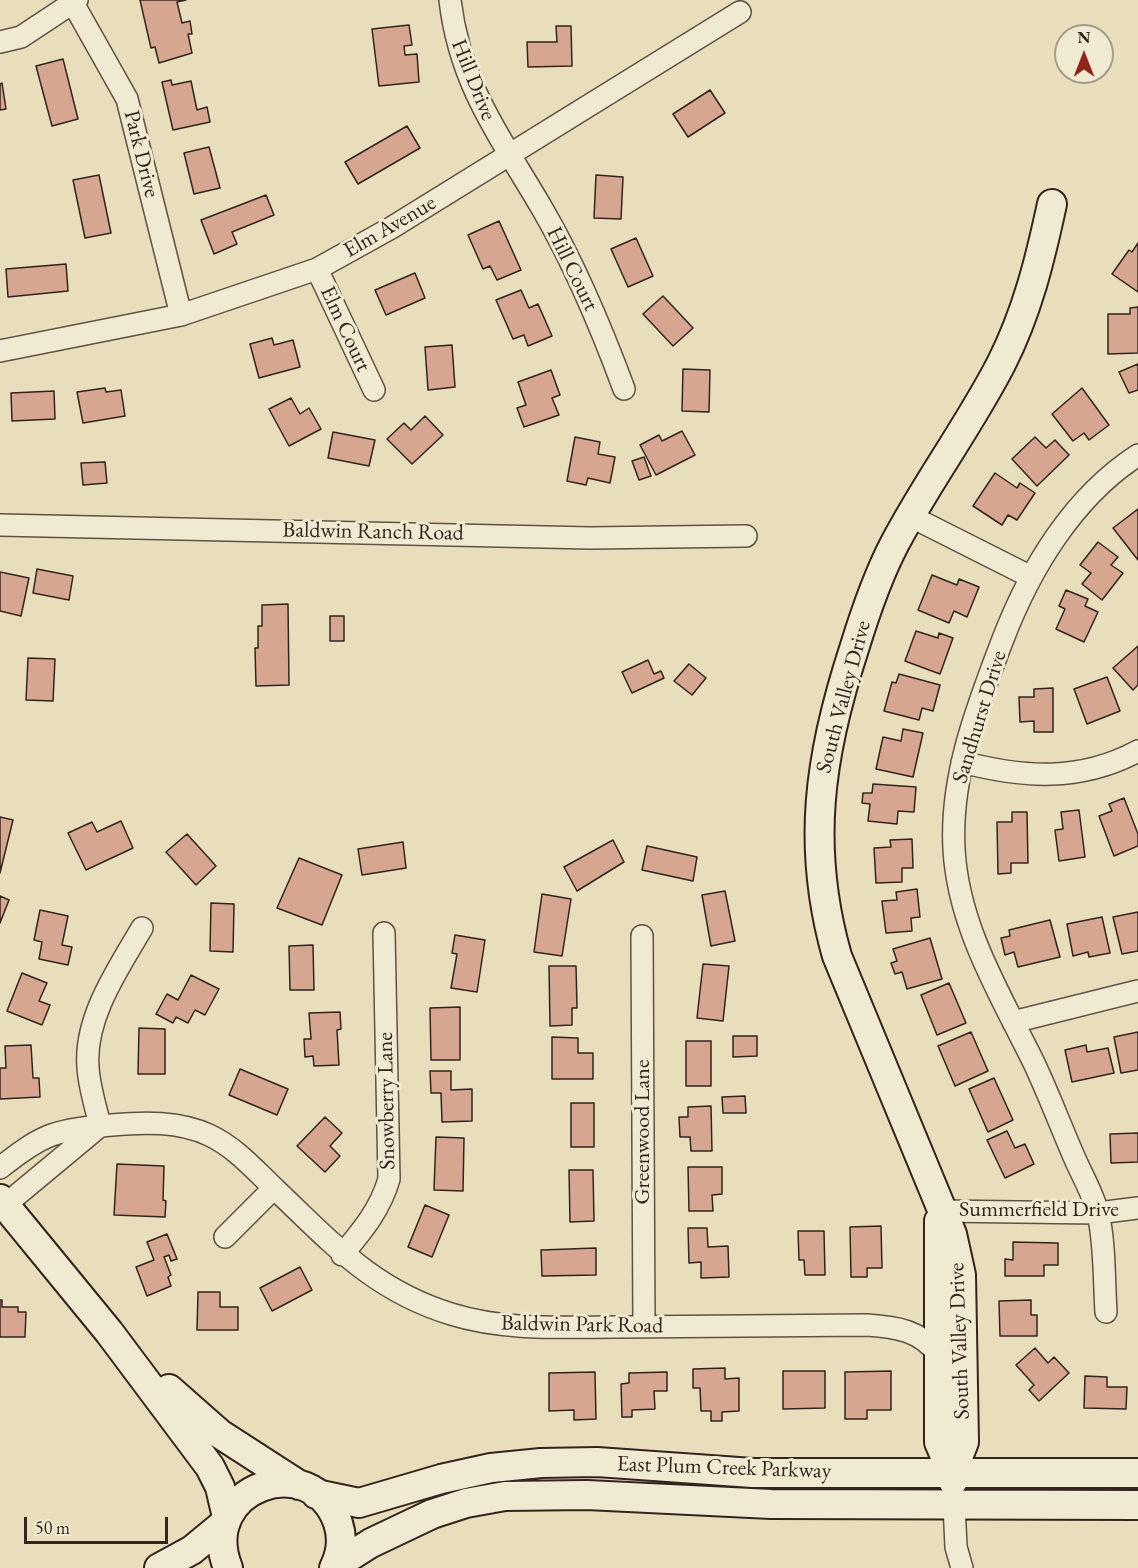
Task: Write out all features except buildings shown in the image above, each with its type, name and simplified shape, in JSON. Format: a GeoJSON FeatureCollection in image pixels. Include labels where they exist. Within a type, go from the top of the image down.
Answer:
{"type":"FeatureCollection","features":[{"type":"Feature","properties":{"kind":"street","name":"Hill Drive"},"geometry":{"type":"LineString","coordinates":[[450,0],[453,29],[466,72],[482,111],[509,155]]}},
{"type":"Feature","properties":{"kind":"street"},"geometry":{"type":"LineString","coordinates":[[0,42],[21,37],[75,2]]}},
{"type":"Feature","properties":{"kind":"street","name":"Park Drive"},"geometry":{"type":"LineString","coordinates":[[75,2],[127,99],[181,315]]}},
{"type":"Feature","properties":{"kind":"street","name":"Elm Avenue"},"geometry":{"type":"LineString","coordinates":[[0,351],[181,315],[317,269],[391,228],[740,12]]}},
{"type":"Feature","properties":{"kind":"street","name":"Hill Court"},"geometry":{"type":"LineString","coordinates":[[509,155],[543,211],[587,296],[624,388]]}},
{"type":"Feature","properties":{"kind":"street","name":"South Valley Drive"},"geometry":{"type":"LineString","coordinates":[[952,1473],[964,1442],[961,1275],[952,1234],[940,1211],[837,956],[828,923],[819,860],[821,786],[837,706],[866,611],[894,544],[982,398],[1005,354],[1031,291],[1052,204]]}},
{"type":"Feature","properties":{"kind":"street","name":"Elm Court"},"geometry":{"type":"LineString","coordinates":[[317,269],[374,390]]}},
{"type":"Feature","properties":{"kind":"street","name":"Sandhurst Drive"},"geometry":{"type":"LineString","coordinates":[[1106,1312],[1098,1213],[1034,1064],[969,924],[954,851],[954,810],[962,762],[982,693],[1006,630],[1031,578],[1056,535],[1091,494],[1138,455]]}},
{"type":"Feature","properties":{"kind":"street"},"geometry":{"type":"LineString","coordinates":[[910,516],[1031,578]]}},
{"type":"Feature","properties":{"kind":"street","name":"Baldwin Ranch Road"},"geometry":{"type":"LineString","coordinates":[[0,525],[590,538],[746,537]]}},
{"type":"Feature","properties":{"kind":"street"},"geometry":{"type":"LineString","coordinates":[[962,762],[1002,772],[1057,776],[1113,764],[1138,751]]}},
{"type":"Feature","properties":{"kind":"street"},"geometry":{"type":"LineString","coordinates":[[142,928],[118,968],[94,1022],[89,1043],[88,1067],[100,1126],[2,1202],[109,1332],[214,1474],[226,1520],[222,1548],[228,1568]]}},
{"type":"Feature","properties":{"kind":"street","name":"Snowberry Lane"},"geometry":{"type":"LineString","coordinates":[[342,1255],[374,1215],[383,1199],[389,1179],[384,933]]}},
{"type":"Feature","properties":{"kind":"street","name":"Greenwood Lane"},"geometry":{"type":"LineString","coordinates":[[642,936],[644,1327]]}},
{"type":"Feature","properties":{"kind":"street"},"geometry":{"type":"LineString","coordinates":[[1013,1022],[1138,991]]}},
{"type":"Feature","properties":{"kind":"street","name":"Baldwin Park Road"},"geometry":{"type":"LineString","coordinates":[[0,1168],[42,1137],[79,1126],[143,1122],[175,1125],[209,1136],[238,1154],[342,1255],[395,1290],[452,1314],[524,1327],[867,1325],[911,1331],[930,1344],[939,1355]]}},
{"type":"Feature","properties":{"kind":"street"},"geometry":{"type":"LineString","coordinates":[[225,1237],[274,1188]]}},
{"type":"Feature","properties":{"kind":"street","name":"Summerfield Drive"},"geometry":{"type":"LineString","coordinates":[[940,1211],[1098,1213],[1138,1208]]}},
{"type":"Feature","properties":{"kind":"street","name":"South Valley Drive"},"geometry":{"type":"LineString","coordinates":[[940,1211],[937,1238],[939,1442],[952,1473],[954,1504]]}},
{"type":"Feature","properties":{"kind":"street"},"geometry":{"type":"LineString","coordinates":[[109,1332],[208,1424],[308,1489],[330,1508],[339,1526],[341,1545],[335,1567]]}},
{"type":"Feature","properties":{"kind":"street","name":"East Plum Creek Parkway"},"geometry":{"type":"LineString","coordinates":[[308,1489],[359,1503],[441,1479],[491,1468],[541,1463],[597,1462],[753,1473],[1138,1473]]}},
{"type":"Feature","properties":{"kind":"street"},"geometry":{"type":"LineString","coordinates":[[586,1495],[608,1481],[716,1487],[753,1473]]}},
{"type":"Feature","properties":{"kind":"street"},"geometry":{"type":"LineString","coordinates":[[159,1568],[192,1550],[226,1520],[240,1500],[257,1487],[278,1483],[308,1489]]}},
{"type":"Feature","properties":{"kind":"street","name":"East Plum Creek Parkway"},"geometry":{"type":"LineString","coordinates":[[335,1567],[370,1543],[406,1526],[466,1503],[505,1496],[586,1495],[771,1504],[1138,1505]]}},
{"type":"Feature","properties":{"kind":"street"},"geometry":{"type":"LineString","coordinates":[[954,1504],[956,1547],[962,1568]]}}]}
